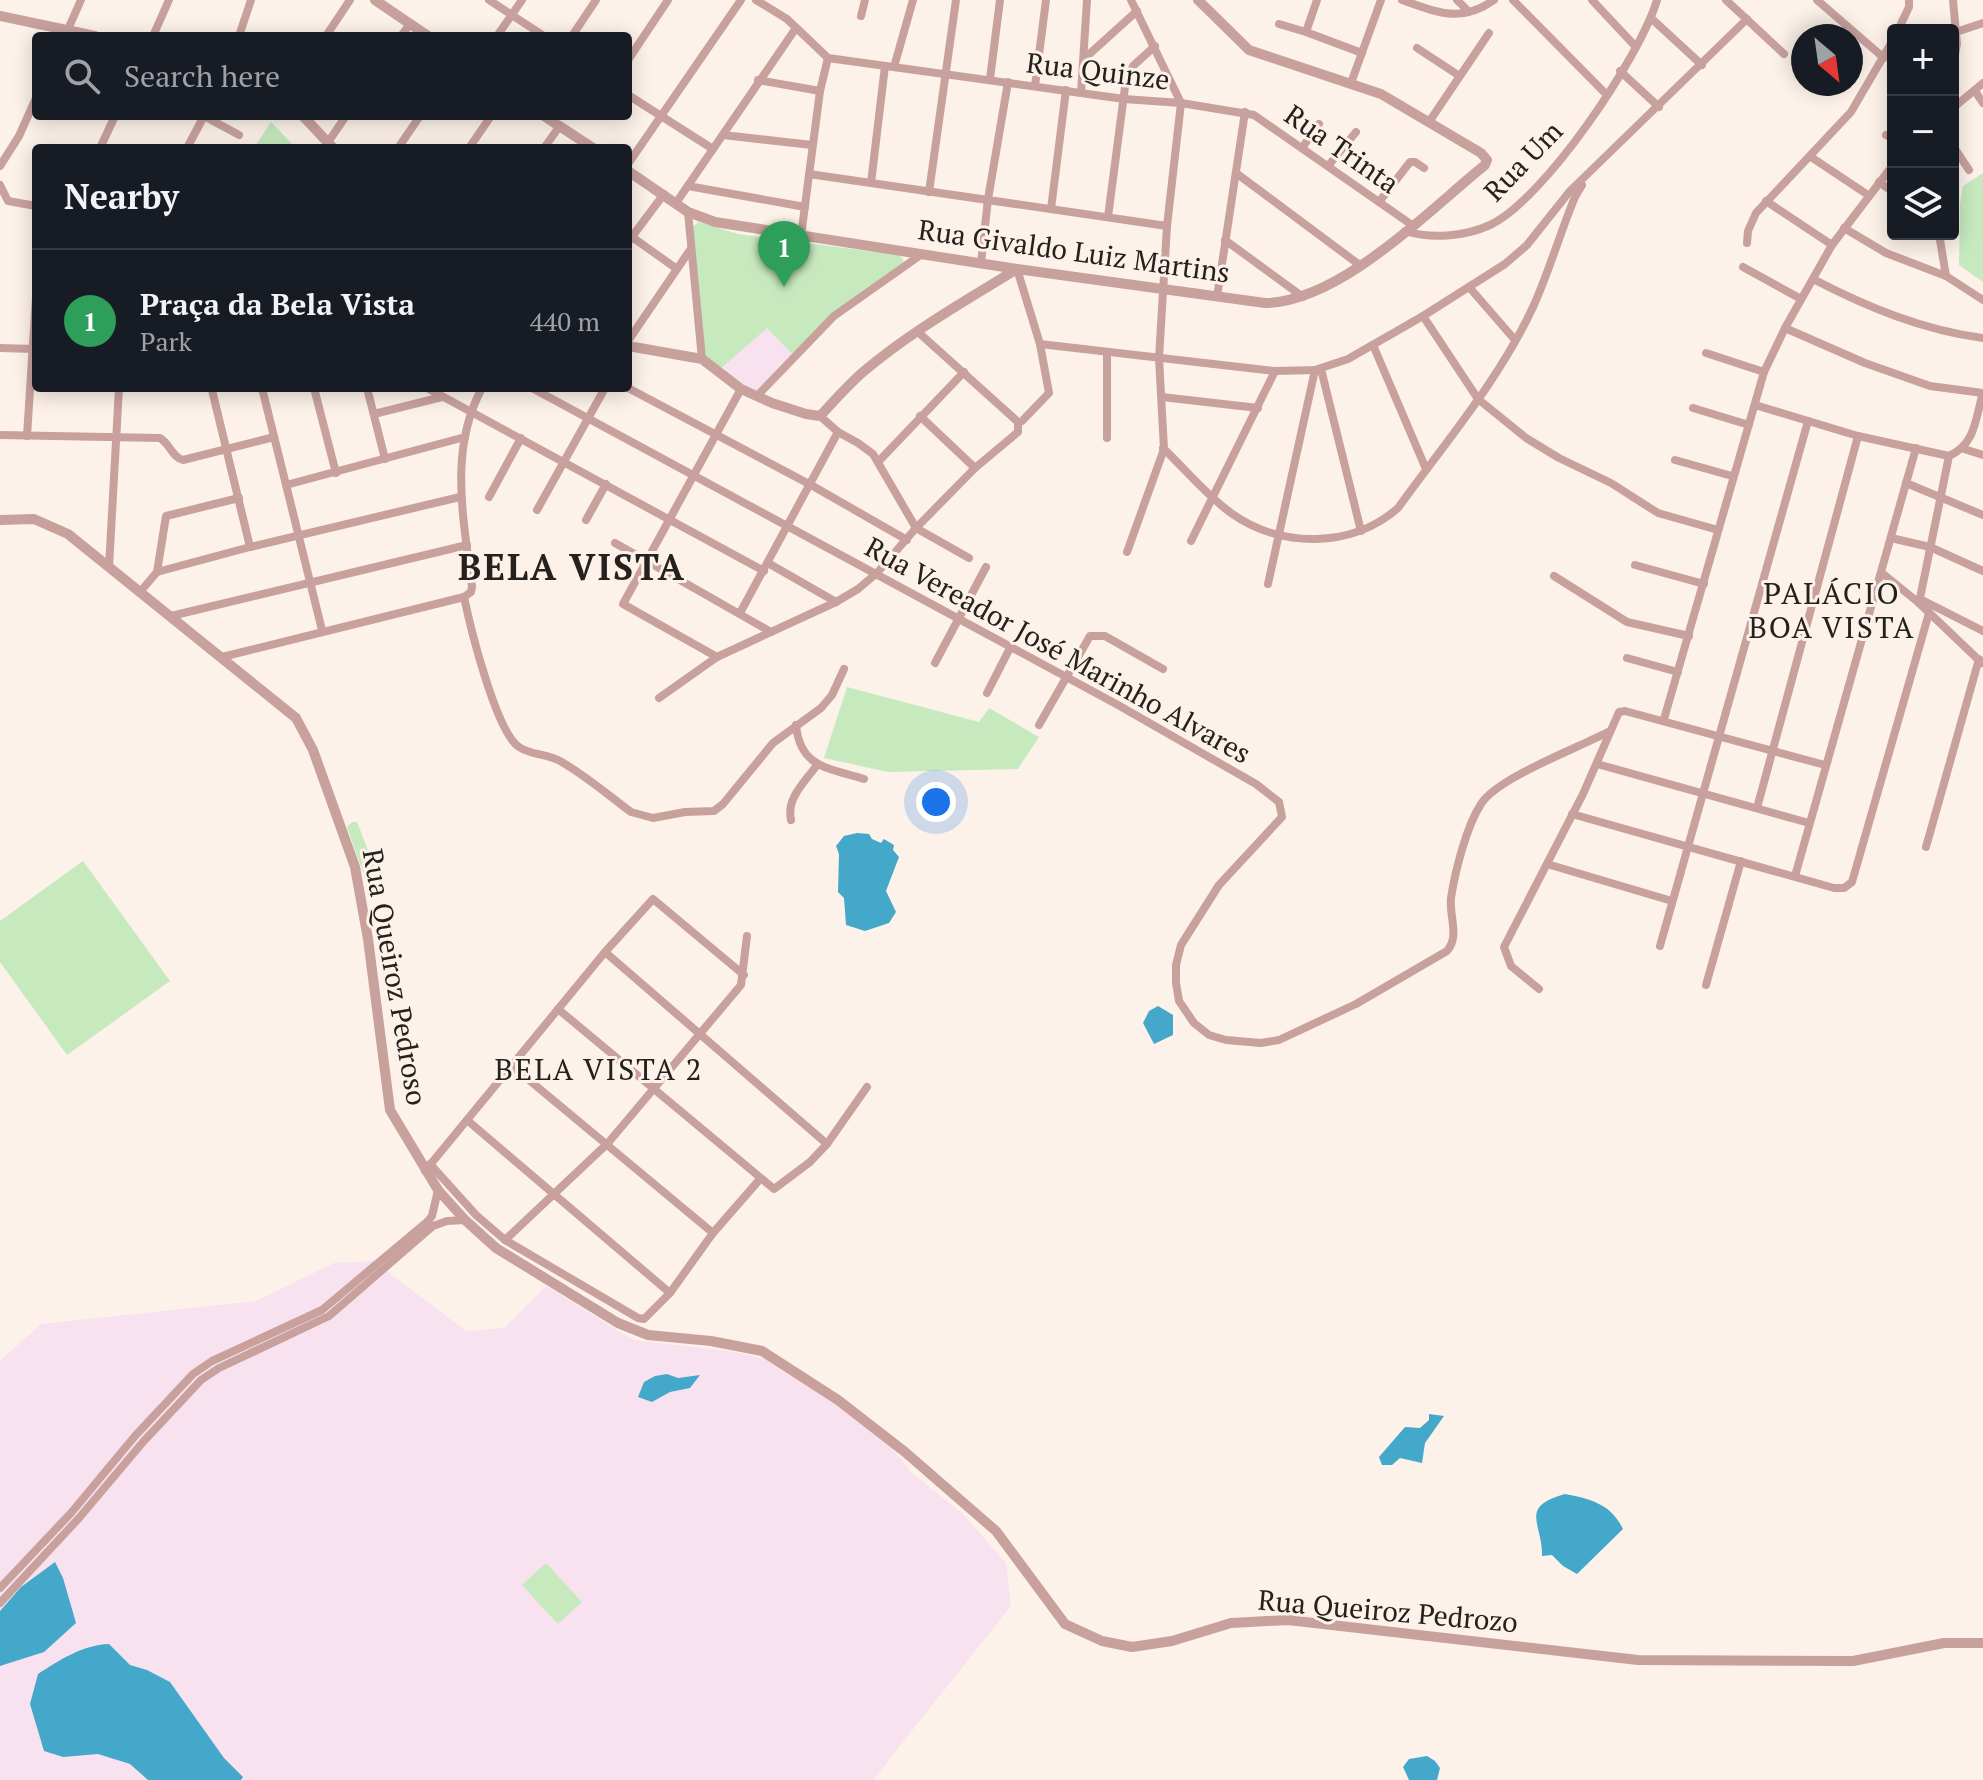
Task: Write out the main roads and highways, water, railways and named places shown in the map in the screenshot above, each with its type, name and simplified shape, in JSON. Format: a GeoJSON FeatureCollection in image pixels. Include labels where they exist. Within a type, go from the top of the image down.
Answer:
{"type":"FeatureCollection","features":[{"type":"Feature","properties":{"kind":"water"},"geometry":{"type":"Polygon","coordinates":[[[869,834],[881,843],[884,839],[894,845],[893,850],[899,857],[886,891],[896,912],[889,923],[865,931],[846,925],[844,898],[838,892],[839,854],[836,846],[844,836],[869,834]]]}},
{"type":"Feature","properties":{"kind":"water"},"geometry":{"type":"Polygon","coordinates":[[[1158,1006],[1173,1015],[1173,1035],[1154,1044],[1143,1023],[1149,1011],[1158,1006]]]}},
{"type":"Feature","properties":{"kind":"water"},"geometry":{"type":"Polygon","coordinates":[[[667,1374],[678,1378],[700,1375],[690,1388],[670,1392],[652,1402],[638,1397],[644,1382],[667,1374]]]}},
{"type":"Feature","properties":{"kind":"water"},"geometry":{"type":"Polygon","coordinates":[[[1429,1414],[1444,1416],[1425,1443],[1422,1463],[1400,1458],[1392,1465],[1382,1465],[1379,1457],[1405,1427],[1420,1428],[1429,1420],[1429,1414]]]}},
{"type":"Feature","properties":{"kind":"water"},"geometry":{"type":"Polygon","coordinates":[[[1565,1494],[1606,1508],[1623,1529],[1577,1574],[1552,1555],[1542,1556],[1537,1526],[1537,1511],[1542,1505],[1565,1494]]]}},
{"type":"Feature","properties":{"kind":"water"},"geometry":{"type":"Polygon","coordinates":[[[55,1562],[76,1623],[44,1652],[0,1666],[0,1611],[21,1587],[55,1562]]]}},
{"type":"Feature","properties":{"kind":"water"},"geometry":{"type":"Polygon","coordinates":[[[109,1644],[130,1665],[170,1682],[224,1758],[243,1777],[241,1780],[148,1780],[130,1764],[98,1754],[63,1757],[44,1751],[30,1704],[38,1674],[80,1650],[109,1644]]]}},
{"type":"Feature","properties":{"kind":"water"},"geometry":{"type":"Polygon","coordinates":[[[1427,1756],[1440,1768],[1437,1780],[1409,1780],[1403,1767],[1409,1759],[1427,1756]]]}},
{"type":"Feature","properties":{"kind":"place","name":"Praça da Bela Vista"},"geometry":{"type":"Point","coordinates":[784,287]}},
{"type":"Feature","properties":{"kind":"district","name":"BELA VISTA"},"geometry":{"type":"Point","coordinates":[572,567]}},
{"type":"Feature","properties":{"kind":"district","name":"PALÁCIO BOA VISTA"},"geometry":{"type":"Point","coordinates":[1832,611]}},
{"type":"Feature","properties":{"kind":"district","name":"BELA VISTA 2"},"geometry":{"type":"Point","coordinates":[599,1070]}}]}
